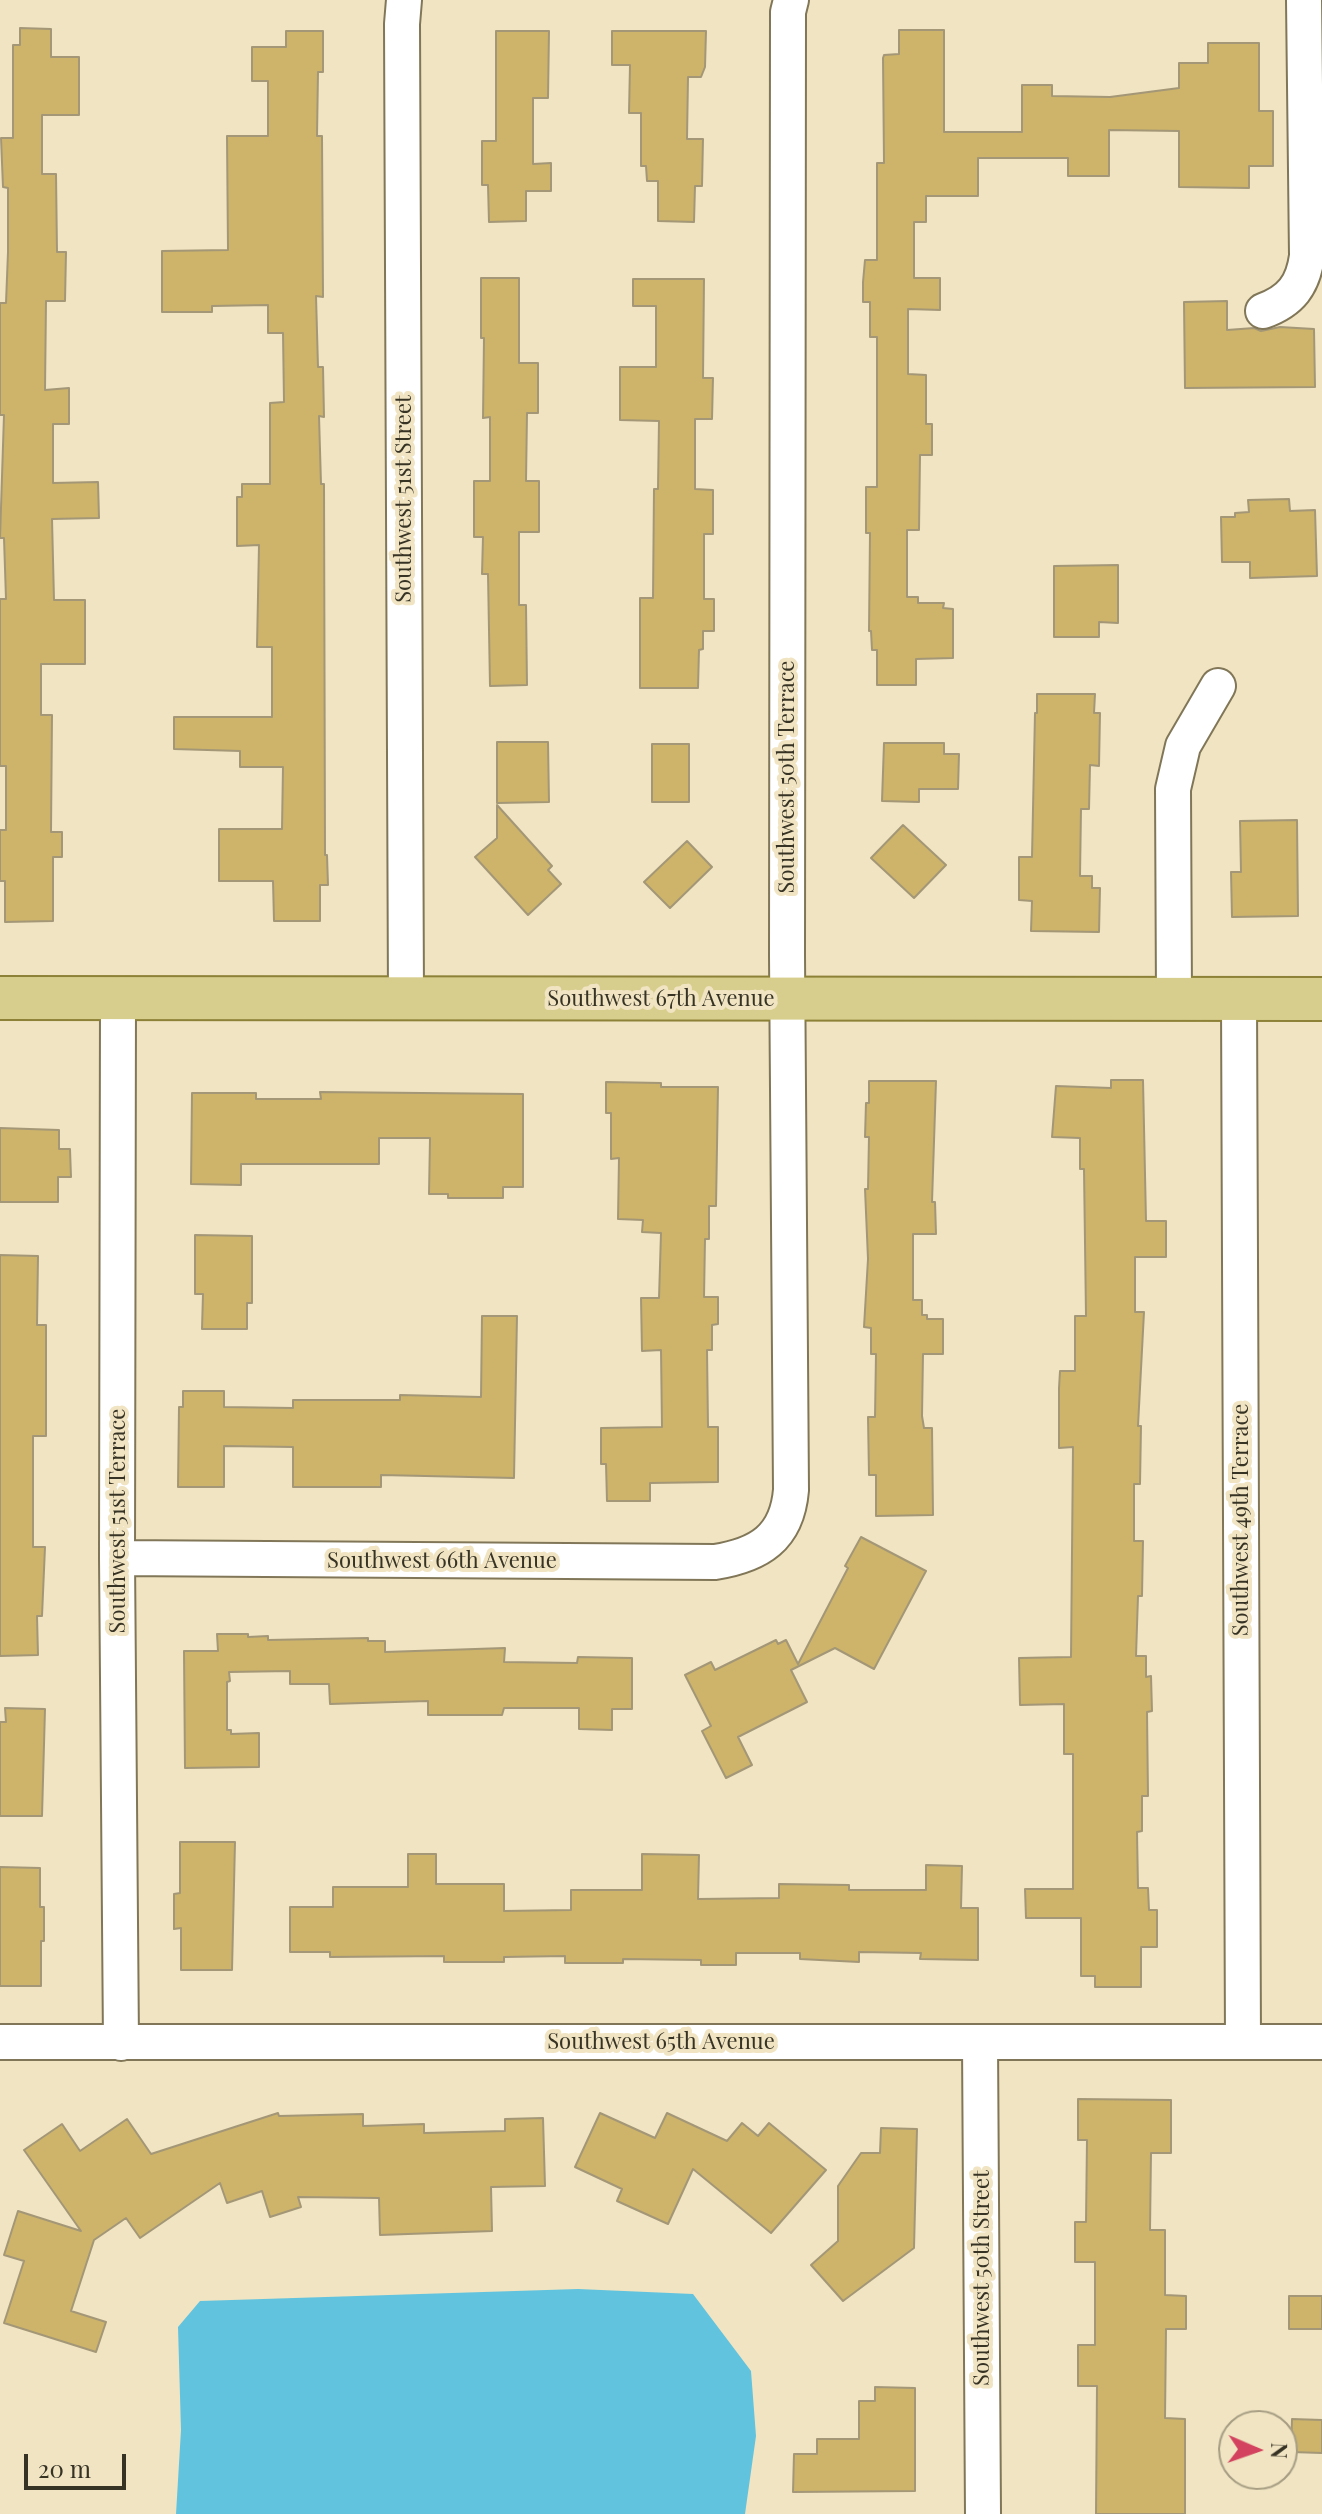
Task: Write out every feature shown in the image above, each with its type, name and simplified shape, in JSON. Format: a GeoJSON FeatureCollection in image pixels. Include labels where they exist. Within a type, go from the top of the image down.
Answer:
{"type":"FeatureCollection","features":[{"type":"Feature","properties":{"kind":"main road","name":"Southwest 67th Avenue"},"geometry":{"type":"LineString","coordinates":[[0,998],[1322,999]]}},
{"type":"Feature","properties":{"kind":"street","name":"Southwest 51st Street"},"geometry":{"type":"LineString","coordinates":[[404,0],[406,998]]}},
{"type":"Feature","properties":{"kind":"street","name":"Southwest 50th Terrace"},"geometry":{"type":"LineString","coordinates":[[764,1546],[781,1525],[791,1490],[788,12],[791,0]]}},
{"type":"Feature","properties":{"kind":"street"},"geometry":{"type":"LineString","coordinates":[[1263,311],[1280,305],[1291,296],[1300,284],[1307,256],[1304,0]]}},
{"type":"Feature","properties":{"kind":"street"},"geometry":{"type":"LineString","coordinates":[[1174,999],[1173,789],[1183,746],[1218,686]]}},
{"type":"Feature","properties":{"kind":"street","name":"Southwest 51st Terrace"},"geometry":{"type":"LineString","coordinates":[[118,998],[117,1558],[121,2043]]}},
{"type":"Feature","properties":{"kind":"street","name":"Southwest 49th Terrace"},"geometry":{"type":"LineString","coordinates":[[1239,999],[1243,2041]]}},
{"type":"Feature","properties":{"kind":"street","name":"Southwest 66th Avenue"},"geometry":{"type":"LineString","coordinates":[[117,1558],[701,1562],[742,1558],[764,1546]]}},
{"type":"Feature","properties":{"kind":"street","name":"Southwest 65th Avenue"},"geometry":{"type":"LineString","coordinates":[[0,2042],[1322,2042]]}},
{"type":"Feature","properties":{"kind":"street","name":"Southwest 50th Street"},"geometry":{"type":"LineString","coordinates":[[980,2042],[983,2514]]}},
{"type":"Feature","properties":{"kind":"water"},"geometry":{"type":"Polygon","coordinates":[[[578,2289],[693,2294],[751,2371],[756,2436],[745,2514],[176,2514],[181,2430],[178,2327],[200,2301],[578,2289]]]}},
{"type":"Feature","properties":{"kind":"building"},"geometry":{"type":"Polygon","coordinates":[[[20,28],[51,29],[51,57],[79,57],[79,115],[42,115],[42,174],[56,174],[57,252],[66,252],[65,301],[46,301],[45,390],[69,388],[69,424],[53,424],[53,483],[98,482],[99,518],[52,519],[54,600],[85,600],[85,664],[41,664],[41,715],[52,715],[51,832],[62,832],[62,857],[53,857],[53,921],[5,922],[5,881],[0,881],[0,830],[6,830],[6,766],[0,766],[0,599],[6,599],[4,538],[0,538],[4,415],[0,415],[0,303],[6,303],[8,188],[3,187],[1,138],[13,138],[13,45],[20,45],[20,28]]]}},
{"type":"Feature","properties":{"kind":"building"},"geometry":{"type":"Polygon","coordinates":[[[899,30],[944,30],[944,132],[1022,132],[1022,85],[1052,85],[1052,96],[1110,97],[1179,88],[1179,63],[1208,63],[1208,43],[1259,43],[1259,111],[1273,111],[1273,166],[1249,166],[1249,188],[1179,187],[1179,131],[1109,130],[1109,176],[1068,176],[1068,158],[978,158],[978,196],[926,196],[926,222],[914,222],[914,278],[940,278],[940,310],[908,309],[908,374],[926,375],[926,424],[932,424],[932,455],[920,455],[919,530],[907,530],[907,597],[918,597],[918,603],[944,603],[943,608],[953,609],[953,658],[916,659],[916,685],[877,685],[877,650],[872,650],[869,631],[870,533],[866,533],[866,487],[877,487],[877,337],[870,337],[870,302],[863,302],[863,282],[865,260],[877,260],[877,163],[884,163],[883,58],[884,55],[899,54],[899,30]]]}},
{"type":"Feature","properties":{"kind":"building"},"geometry":{"type":"Polygon","coordinates":[[[286,31],[323,31],[323,72],[318,72],[317,136],[322,136],[323,297],[316,296],[318,367],[323,367],[324,417],[319,416],[321,484],[324,484],[325,855],[328,885],[320,885],[320,921],[274,921],[273,881],[219,881],[219,829],[282,829],[283,767],[240,767],[240,751],[174,749],[174,717],[272,717],[272,647],[257,647],[259,545],[237,546],[237,497],[242,497],[242,484],[270,484],[270,403],[284,402],[283,333],[268,333],[268,305],[212,306],[212,312],[162,312],[162,251],[228,250],[227,136],[268,136],[268,81],[252,81],[252,47],[286,47],[286,31]]]}},
{"type":"Feature","properties":{"kind":"building"},"geometry":{"type":"Polygon","coordinates":[[[496,31],[549,31],[548,98],[533,98],[533,164],[551,163],[551,191],[526,191],[526,221],[489,222],[488,185],[482,185],[482,141],[496,141],[496,31]]]}},
{"type":"Feature","properties":{"kind":"building"},"geometry":{"type":"Polygon","coordinates":[[[612,31],[706,31],[705,67],[701,77],[688,77],[687,139],[703,139],[702,186],[695,186],[694,222],[658,221],[658,181],[647,181],[646,166],[641,166],[641,113],[629,113],[630,65],[612,65],[612,31]]]}},
{"type":"Feature","properties":{"kind":"building"},"geometry":{"type":"Polygon","coordinates":[[[481,278],[519,278],[519,363],[538,363],[538,413],[527,413],[526,481],[539,481],[539,532],[519,532],[519,605],[526,605],[527,685],[490,686],[488,574],[482,574],[483,537],[474,537],[474,481],[490,481],[490,417],[483,418],[481,278]]]}},
{"type":"Feature","properties":{"kind":"building"},"geometry":{"type":"Polygon","coordinates":[[[633,279],[704,279],[703,378],[713,378],[712,419],[695,419],[695,489],[713,490],[713,534],[704,534],[704,599],[714,599],[714,631],[703,631],[698,688],[640,688],[640,598],[653,598],[654,489],[658,489],[659,421],[620,420],[620,367],[656,367],[656,306],[633,306],[633,279]]]}},
{"type":"Feature","properties":{"kind":"building"},"geometry":{"type":"Polygon","coordinates":[[[1227,301],[1227,330],[1314,329],[1315,387],[1185,388],[1184,302],[1227,301]]]}},
{"type":"Feature","properties":{"kind":"building"},"geometry":{"type":"Polygon","coordinates":[[[1289,499],[1290,511],[1315,510],[1317,576],[1250,578],[1250,562],[1222,562],[1221,517],[1235,517],[1235,513],[1249,512],[1248,500],[1289,499]]]}},
{"type":"Feature","properties":{"kind":"building"},"geometry":{"type":"Polygon","coordinates":[[[1118,565],[1118,623],[1099,622],[1099,637],[1054,637],[1054,566],[1118,565]]]}},
{"type":"Feature","properties":{"kind":"building"},"geometry":{"type":"Polygon","coordinates":[[[1037,694],[1095,694],[1094,713],[1100,713],[1099,766],[1090,765],[1089,809],[1081,809],[1080,876],[1092,876],[1092,888],[1100,888],[1099,932],[1031,931],[1032,901],[1019,900],[1019,857],[1032,857],[1037,694]]]}},
{"type":"Feature","properties":{"kind":"building"},"geometry":{"type":"Polygon","coordinates":[[[497,742],[548,742],[549,802],[497,803],[497,742]]]}},
{"type":"Feature","properties":{"kind":"building"},"geometry":{"type":"Polygon","coordinates":[[[884,743],[944,743],[944,754],[959,754],[958,789],[919,789],[919,802],[882,801],[884,743]]]}},
{"type":"Feature","properties":{"kind":"building"},"geometry":{"type":"Polygon","coordinates":[[[652,744],[689,744],[689,802],[652,802],[652,744]]]}},
{"type":"Feature","properties":{"kind":"building"},"geometry":{"type":"Polygon","coordinates":[[[497,805],[552,866],[548,870],[561,884],[528,915],[475,857],[497,838],[497,805]]]}},
{"type":"Feature","properties":{"kind":"building"},"geometry":{"type":"Polygon","coordinates":[[[1297,820],[1298,916],[1232,917],[1231,872],[1241,872],[1240,821],[1297,820]]]}},
{"type":"Feature","properties":{"kind":"building"},"geometry":{"type":"Polygon","coordinates":[[[903,825],[946,865],[914,898],[871,858],[903,825]]]}},
{"type":"Feature","properties":{"kind":"building"},"geometry":{"type":"Polygon","coordinates":[[[687,841],[712,867],[670,908],[644,882],[687,841]]]}},
{"type":"Feature","properties":{"kind":"building"},"geometry":{"type":"Polygon","coordinates":[[[1111,1080],[1143,1080],[1146,1221],[1166,1221],[1166,1257],[1135,1257],[1135,1312],[1144,1312],[1138,1426],[1141,1426],[1140,1484],[1134,1484],[1134,1541],[1143,1541],[1136,1656],[1146,1656],[1146,1677],[1151,1676],[1152,1711],[1147,1712],[1148,1796],[1142,1796],[1142,1831],[1137,1832],[1138,1888],[1148,1888],[1149,1910],[1157,1910],[1157,1947],[1141,1947],[1141,1987],[1095,1987],[1095,1976],[1081,1976],[1081,1918],[1026,1918],[1025,1889],[1073,1889],[1073,1754],[1064,1754],[1064,1704],[1020,1705],[1019,1658],[1071,1657],[1073,1447],[1059,1448],[1059,1388],[1060,1371],[1075,1371],[1075,1316],[1086,1316],[1084,1169],[1080,1169],[1080,1138],[1052,1137],[1056,1086],[1111,1088],[1111,1080]]]}},
{"type":"Feature","properties":{"kind":"building"},"geometry":{"type":"Polygon","coordinates":[[[869,1081],[936,1081],[932,1202],[935,1202],[936,1234],[913,1234],[913,1300],[922,1300],[922,1315],[927,1315],[927,1319],[943,1319],[943,1354],[923,1354],[922,1416],[924,1428],[932,1428],[933,1515],[876,1516],[876,1475],[869,1475],[868,1417],[875,1417],[876,1354],[871,1354],[871,1328],[864,1327],[868,1259],[865,1189],[868,1189],[869,1137],[865,1137],[869,1081]]]}},
{"type":"Feature","properties":{"kind":"building"},"geometry":{"type":"Polygon","coordinates":[[[606,1082],[661,1083],[661,1087],[718,1087],[716,1206],[709,1206],[704,1297],[718,1297],[718,1324],[712,1325],[712,1350],[707,1350],[708,1427],[718,1427],[718,1482],[650,1483],[650,1501],[607,1501],[606,1464],[601,1464],[601,1428],[662,1427],[661,1350],[642,1351],[641,1298],[659,1298],[661,1233],[642,1232],[643,1220],[618,1219],[619,1158],[611,1159],[611,1113],[606,1113],[606,1082]]]}},
{"type":"Feature","properties":{"kind":"building"},"geometry":{"type":"Polygon","coordinates":[[[320,1092],[523,1094],[523,1187],[503,1187],[503,1198],[448,1198],[448,1194],[429,1194],[430,1138],[379,1138],[379,1164],[241,1164],[241,1185],[191,1184],[192,1093],[256,1093],[256,1099],[321,1099],[320,1092]]]}},
{"type":"Feature","properties":{"kind":"building"},"geometry":{"type":"Polygon","coordinates":[[[0,1128],[59,1130],[59,1149],[70,1149],[71,1177],[58,1177],[58,1202],[0,1202],[0,1128]]]}},
{"type":"Feature","properties":{"kind":"building"},"geometry":{"type":"Polygon","coordinates":[[[195,1235],[252,1236],[252,1303],[247,1303],[247,1329],[202,1329],[203,1294],[195,1294],[195,1235]]]}},
{"type":"Feature","properties":{"kind":"building"},"geometry":{"type":"Polygon","coordinates":[[[0,1255],[38,1256],[37,1325],[46,1325],[46,1436],[33,1436],[33,1547],[45,1547],[42,1616],[37,1616],[38,1655],[0,1656],[0,1255]]]}},
{"type":"Feature","properties":{"kind":"building"},"geometry":{"type":"Polygon","coordinates":[[[482,1316],[517,1316],[514,1478],[381,1475],[381,1487],[293,1487],[293,1447],[224,1446],[224,1487],[178,1487],[179,1407],[183,1407],[183,1391],[224,1391],[224,1407],[293,1408],[293,1400],[400,1400],[400,1395],[481,1397],[482,1316]]]}},
{"type":"Feature","properties":{"kind":"building"},"geometry":{"type":"Polygon","coordinates":[[[861,1537],[926,1571],[874,1669],[835,1648],[791,1670],[807,1702],[738,1737],[752,1765],[726,1778],[702,1731],[711,1726],[685,1675],[711,1662],[715,1670],[776,1640],[778,1644],[786,1640],[798,1664],[861,1537]]]}},
{"type":"Feature","properties":{"kind":"building"},"geometry":{"type":"Polygon","coordinates":[[[217,1634],[268,1636],[268,1640],[368,1638],[368,1641],[385,1641],[385,1652],[505,1648],[504,1662],[577,1663],[578,1657],[632,1658],[632,1709],[612,1709],[612,1730],[579,1729],[579,1708],[504,1708],[502,1715],[428,1715],[428,1701],[330,1704],[329,1684],[290,1684],[290,1671],[229,1672],[227,1730],[231,1730],[231,1734],[259,1733],[259,1767],[185,1768],[184,1651],[218,1651],[217,1634]]]}},
{"type":"Feature","properties":{"kind":"building"},"geometry":{"type":"Polygon","coordinates":[[[5,1708],[45,1709],[42,1816],[0,1816],[0,1722],[6,1722],[5,1708]]]}},
{"type":"Feature","properties":{"kind":"building"},"geometry":{"type":"Polygon","coordinates":[[[180,1842],[235,1842],[232,1970],[181,1970],[181,1928],[174,1929],[174,1894],[180,1893],[180,1842]]]}},
{"type":"Feature","properties":{"kind":"building"},"geometry":{"type":"Polygon","coordinates":[[[408,1854],[436,1854],[436,1884],[504,1884],[504,1911],[571,1910],[571,1890],[642,1890],[642,1854],[699,1855],[698,1899],[779,1898],[779,1884],[849,1885],[849,1890],[926,1890],[926,1865],[962,1866],[961,1908],[978,1908],[978,1960],[920,1959],[921,1953],[859,1952],[859,1962],[800,1959],[800,1953],[736,1953],[736,1965],[701,1965],[701,1960],[623,1959],[623,1963],[565,1963],[565,1956],[504,1957],[504,1962],[444,1962],[444,1956],[330,1957],[330,1952],[290,1952],[290,1907],[333,1907],[333,1887],[408,1887],[408,1854]]]}},
{"type":"Feature","properties":{"kind":"building"},"geometry":{"type":"Polygon","coordinates":[[[0,1867],[40,1868],[40,1907],[44,1907],[41,1986],[0,1986],[0,1867]]]}},
{"type":"Feature","properties":{"kind":"building"},"geometry":{"type":"Polygon","coordinates":[[[1078,2099],[1171,2100],[1171,2153],[1151,2153],[1150,2230],[1165,2230],[1165,2295],[1186,2296],[1186,2329],[1166,2329],[1165,2418],[1185,2419],[1185,2514],[1096,2514],[1097,2386],[1078,2386],[1078,2345],[1095,2345],[1095,2262],[1075,2262],[1075,2222],[1086,2222],[1087,2140],[1078,2140],[1078,2099]]]}},
{"type":"Feature","properties":{"kind":"building"},"geometry":{"type":"Polygon","coordinates":[[[278,2113],[279,2116],[363,2114],[363,2126],[424,2124],[424,2133],[505,2131],[505,2119],[543,2118],[545,2186],[491,2187],[492,2231],[380,2235],[379,2198],[298,2197],[301,2207],[270,2217],[262,2191],[227,2203],[220,2183],[140,2238],[126,2218],[94,2240],[71,2311],[106,2322],[96,2352],[4,2323],[24,2261],[4,2255],[18,2211],[81,2231],[24,2150],[62,2124],[80,2151],[127,2119],[151,2154],[278,2113]]]}},
{"type":"Feature","properties":{"kind":"building"},"geometry":{"type":"Polygon","coordinates":[[[600,2113],[655,2138],[667,2113],[727,2141],[742,2123],[758,2136],[769,2123],[826,2170],[771,2233],[693,2169],[668,2224],[617,2201],[622,2189],[575,2167],[600,2113]]]}},
{"type":"Feature","properties":{"kind":"building"},"geometry":{"type":"Polygon","coordinates":[[[881,2128],[917,2129],[914,2248],[843,2301],[811,2265],[838,2241],[838,2186],[861,2153],[880,2153],[881,2128]]]}},
{"type":"Feature","properties":{"kind":"building"},"geometry":{"type":"Polygon","coordinates":[[[1289,2296],[1322,2296],[1322,2329],[1289,2329],[1289,2296]]]}},
{"type":"Feature","properties":{"kind":"building"},"geometry":{"type":"Polygon","coordinates":[[[875,2387],[915,2388],[915,2491],[793,2492],[794,2454],[817,2454],[817,2439],[859,2439],[859,2401],[875,2401],[875,2387]]]}},
{"type":"Feature","properties":{"kind":"building"},"geometry":{"type":"Polygon","coordinates":[[[1298,2419],[1322,2420],[1322,2453],[1298,2452],[1298,2419]]]}}]}
